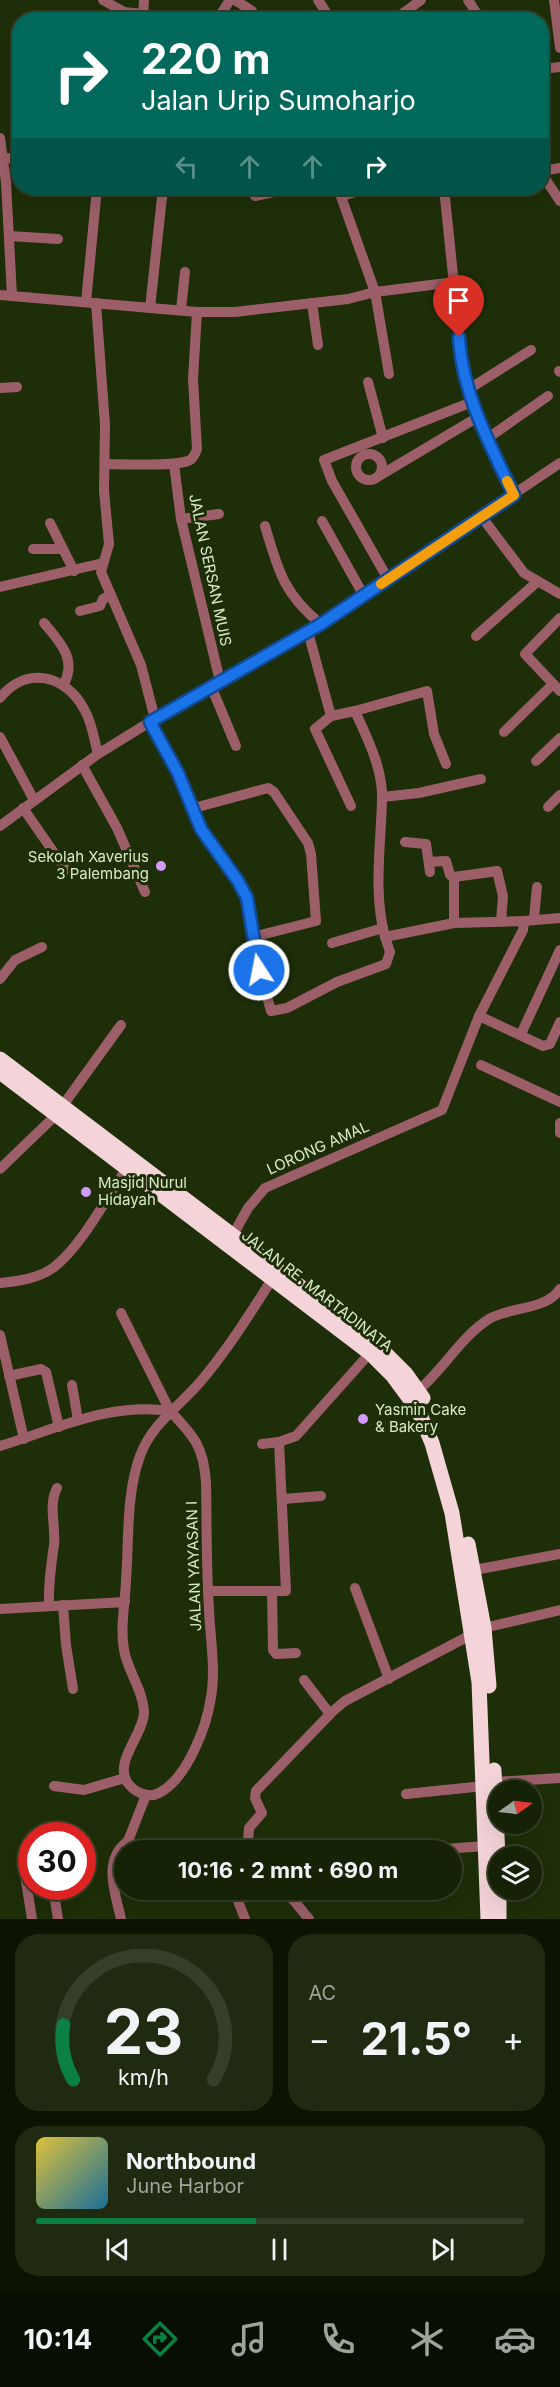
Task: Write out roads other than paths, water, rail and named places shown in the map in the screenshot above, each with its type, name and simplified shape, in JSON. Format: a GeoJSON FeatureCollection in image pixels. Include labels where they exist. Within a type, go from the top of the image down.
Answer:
{"type":"FeatureCollection","features":[{"type":"Feature","properties":{"kind":"highway"},"geometry":{"type":"LineString","coordinates":[[0,1059],[60,1110],[233,1235],[276,1274],[376,1344],[406,1374],[414,1394],[439,1436],[463,1543],[478,1631]]}},
{"type":"Feature","properties":{"kind":"highway","name":"JALAN RE. MARTADINATA"},"geometry":{"type":"LineString","coordinates":[[0,1072],[60,1110],[127,1168],[276,1274],[370,1353],[414,1394]]}},
{"type":"Feature","properties":{"kind":"highway"},"geometry":{"type":"LineString","coordinates":[[463,1543],[474,1570],[489,1780]]}},
{"type":"Feature","properties":{"kind":"highway"},"geometry":{"type":"LineString","coordinates":[[488,1805],[486,1846],[488,1919]]}},
{"type":"Feature","properties":{"kind":"highway"},"geometry":{"type":"LineString","coordinates":[[499,1900],[500,1919]]}},
{"type":"Feature","properties":{"kind":"street"},"geometry":{"type":"LineString","coordinates":[[103,0],[126,12]]}},
{"type":"Feature","properties":{"kind":"street"},"geometry":{"type":"LineString","coordinates":[[235,0],[252,12]]}},
{"type":"Feature","properties":{"kind":"street"},"geometry":{"type":"LineString","coordinates":[[405,12],[421,0]]}},
{"type":"Feature","properties":{"kind":"street"},"geometry":{"type":"LineString","coordinates":[[554,0],[560,48]]}},
{"type":"Feature","properties":{"kind":"street"},"geometry":{"type":"LineString","coordinates":[[0,138],[4,158],[3,190],[9,236],[12,296]]}},
{"type":"Feature","properties":{"kind":"street"},"geometry":{"type":"LineString","coordinates":[[4,158],[12,158]]}},
{"type":"Feature","properties":{"kind":"street"},"geometry":{"type":"LineString","coordinates":[[549,184],[560,201]]}},
{"type":"Feature","properties":{"kind":"street"},"geometry":{"type":"LineString","coordinates":[[97,195],[91,303],[105,425],[104,491],[109,544],[103,563],[102,576],[141,665],[152,720],[194,808],[201,829],[238,881],[247,898],[268,1005],[274,1012],[287,1008],[337,981],[386,964],[390,952],[384,932],[378,844],[382,797],[371,747],[355,711]]}},
{"type":"Feature","properties":{"kind":"street"},"geometry":{"type":"LineString","coordinates":[[150,308],[162,195]]}},
{"type":"Feature","properties":{"kind":"street"},"geometry":{"type":"LineString","coordinates":[[255,196],[260,195]]}},
{"type":"Feature","properties":{"kind":"street"},"geometry":{"type":"LineString","coordinates":[[340,195],[375,292],[389,374]]}},
{"type":"Feature","properties":{"kind":"street"},"geometry":{"type":"LineString","coordinates":[[445,195],[455,282],[459,351],[472,402],[514,495]]}},
{"type":"Feature","properties":{"kind":"street"},"geometry":{"type":"LineString","coordinates":[[9,236],[58,238]]}},
{"type":"Feature","properties":{"kind":"street"},"geometry":{"type":"LineString","coordinates":[[182,310],[185,272]]}},
{"type":"Feature","properties":{"kind":"street"},"geometry":{"type":"LineString","coordinates":[[0,295],[197,312],[261,310],[455,282]]}},
{"type":"Feature","properties":{"kind":"street"},"geometry":{"type":"LineString","coordinates":[[312,303],[318,345]]}},
{"type":"Feature","properties":{"kind":"street"},"geometry":{"type":"LineString","coordinates":[[105,464],[174,464],[190,460],[197,449],[193,378],[197,312]]}},
{"type":"Feature","properties":{"kind":"street"},"geometry":{"type":"LineString","coordinates":[[469,388],[531,350]]}},
{"type":"Feature","properties":{"kind":"street"},"geometry":{"type":"LineString","coordinates":[[368,382],[383,438]]}},
{"type":"Feature","properties":{"kind":"street"},"geometry":{"type":"LineString","coordinates":[[0,388],[17,387]]}},
{"type":"Feature","properties":{"kind":"street"},"geometry":{"type":"LineString","coordinates":[[488,438],[548,396]]}},
{"type":"Feature","properties":{"kind":"street"},"geometry":{"type":"LineString","coordinates":[[388,579],[332,481],[324,460],[472,402]]}},
{"type":"Feature","properties":{"kind":"street"},"geometry":{"type":"LineString","coordinates":[[379,476],[478,417]]}},
{"type":"Feature","properties":{"kind":"street"},"geometry":{"type":"LineString","coordinates":[[0,826],[98,754],[152,720],[321,624],[560,463]]}},
{"type":"Feature","properties":{"kind":"street","name":"JALAN SERSAN MUIS"},"geometry":{"type":"LineString","coordinates":[[174,464],[181,519],[216,684],[236,746]]}},
{"type":"Feature","properties":{"kind":"street"},"geometry":{"type":"LineString","coordinates":[[181,519],[219,514]]}},
{"type":"Feature","properties":{"kind":"street"},"geometry":{"type":"LineString","coordinates":[[482,516],[514,564],[537,582],[560,594]]}},
{"type":"Feature","properties":{"kind":"street"},"geometry":{"type":"LineString","coordinates":[[322,521],[364,596]]}},
{"type":"Feature","properties":{"kind":"street"},"geometry":{"type":"LineString","coordinates":[[50,523],[74,571]]}},
{"type":"Feature","properties":{"kind":"street"},"geometry":{"type":"LineString","coordinates":[[265,526],[283,583],[299,605],[321,624]]}},
{"type":"Feature","properties":{"kind":"street"},"geometry":{"type":"LineString","coordinates":[[33,549],[61,549]]}},
{"type":"Feature","properties":{"kind":"street"},"geometry":{"type":"LineString","coordinates":[[0,587],[103,563]]}},
{"type":"Feature","properties":{"kind":"street"},"geometry":{"type":"LineString","coordinates":[[476,636],[537,582]]}},
{"type":"Feature","properties":{"kind":"street"},"geometry":{"type":"LineString","coordinates":[[80,610],[100,606],[103,599],[111,595]]}},
{"type":"Feature","properties":{"kind":"street"},"geometry":{"type":"LineString","coordinates":[[504,732],[557,687],[525,657],[526,650],[560,618]]}},
{"type":"Feature","properties":{"kind":"street"},"geometry":{"type":"LineString","coordinates":[[44,623],[58,640],[69,659],[70,669],[64,684]]}},
{"type":"Feature","properties":{"kind":"street"},"geometry":{"type":"LineString","coordinates":[[308,632],[331,716]]}},
{"type":"Feature","properties":{"kind":"street"},"geometry":{"type":"LineString","coordinates":[[0,698],[18,683],[34,677],[47,677],[64,684],[73,692],[87,714],[98,754]]}},
{"type":"Feature","properties":{"kind":"street"},"geometry":{"type":"LineString","coordinates":[[351,806],[315,729],[331,716],[426,691],[434,734],[446,764]]}},
{"type":"Feature","properties":{"kind":"street"},"geometry":{"type":"LineString","coordinates":[[0,737],[34,800]]}},
{"type":"Feature","properties":{"kind":"street"},"geometry":{"type":"LineString","coordinates":[[536,761],[560,738]]}},
{"type":"Feature","properties":{"kind":"street"},"geometry":{"type":"LineString","coordinates":[[82,765],[117,828],[146,892]]}},
{"type":"Feature","properties":{"kind":"street"},"geometry":{"type":"LineString","coordinates":[[382,797],[419,793],[482,779]]}},
{"type":"Feature","properties":{"kind":"street"},"geometry":{"type":"LineString","coordinates":[[194,808],[268,788],[276,794],[308,843],[311,854],[316,921],[253,937]]}},
{"type":"Feature","properties":{"kind":"street"},"geometry":{"type":"LineString","coordinates":[[549,807],[560,795]]}},
{"type":"Feature","properties":{"kind":"street"},"geometry":{"type":"LineString","coordinates":[[23,808],[66,870]]}},
{"type":"Feature","properties":{"kind":"street"},"geometry":{"type":"LineString","coordinates":[[405,842],[425,843],[429,867],[446,861],[450,875],[454,877],[497,871],[503,896],[501,921]]}},
{"type":"Feature","properties":{"kind":"street"},"geometry":{"type":"LineString","coordinates":[[454,877],[454,923]]}},
{"type":"Feature","properties":{"kind":"street","name":"LORONG AMAL"},"geometry":{"type":"LineString","coordinates":[[233,1235],[248,1208],[265,1188],[442,1110],[478,1016],[529,920],[537,887]]}},
{"type":"Feature","properties":{"kind":"street"},"geometry":{"type":"LineString","coordinates":[[332,943],[384,932],[454,923],[560,918]]}},
{"type":"Feature","properties":{"kind":"street"},"geometry":{"type":"LineString","coordinates":[[0,979],[15,960],[42,947]]}},
{"type":"Feature","properties":{"kind":"street"},"geometry":{"type":"LineString","coordinates":[[521,1034],[560,950]]}},
{"type":"Feature","properties":{"kind":"street"},"geometry":{"type":"LineString","coordinates":[[478,1016],[521,1034],[541,1046],[547,1046],[560,1022]]}},
{"type":"Feature","properties":{"kind":"street"},"geometry":{"type":"LineString","coordinates":[[0,1169],[60,1110],[121,1025]]}},
{"type":"Feature","properties":{"kind":"street"},"geometry":{"type":"LineString","coordinates":[[481,1065],[560,1102]]}},
{"type":"Feature","properties":{"kind":"street"},"geometry":{"type":"LineString","coordinates":[[560,1123],[560,1133]]}},
{"type":"Feature","properties":{"kind":"street"},"geometry":{"type":"LineString","coordinates":[[0,1283],[33,1277],[53,1268],[79,1239],[127,1168]]}},
{"type":"Feature","properties":{"kind":"street"},"geometry":{"type":"LineString","coordinates":[[121,1919],[111,1868],[119,1849],[130,1836],[146,1795],[132,1788],[125,1778],[125,1763],[141,1731],[144,1714],[142,1698],[124,1649],[125,1602],[135,1472],[147,1442],[170,1411],[204,1378],[276,1274]]}},
{"type":"Feature","properties":{"kind":"street"},"geometry":{"type":"LineString","coordinates":[[414,1394],[488,1320],[558,1296]]}},
{"type":"Feature","properties":{"kind":"street","name":"JALAN YAYASAN I"},"geometry":{"type":"LineString","coordinates":[[121,1313],[170,1411],[194,1435],[205,1464],[212,1688],[203,1730],[176,1778],[161,1792],[146,1795]]}},
{"type":"Feature","properties":{"kind":"street"},"geometry":{"type":"LineString","coordinates":[[0,1335],[24,1439]]}},
{"type":"Feature","properties":{"kind":"street"},"geometry":{"type":"LineString","coordinates":[[262,1444],[279,1442],[296,1436],[370,1353]]}},
{"type":"Feature","properties":{"kind":"street"},"geometry":{"type":"LineString","coordinates":[[9,1376],[41,1369],[46,1371],[58,1427]]}},
{"type":"Feature","properties":{"kind":"street"},"geometry":{"type":"LineString","coordinates":[[72,1385],[78,1420]]}},
{"type":"Feature","properties":{"kind":"street"},"geometry":{"type":"LineString","coordinates":[[0,1446],[78,1420],[119,1410],[145,1408],[170,1411]]}},
{"type":"Feature","properties":{"kind":"street"},"geometry":{"type":"LineString","coordinates":[[208,1591],[272,1593],[286,1590],[279,1442]]}},
{"type":"Feature","properties":{"kind":"street"},"geometry":{"type":"LineString","coordinates":[[49,1606],[48,1574],[54,1546],[53,1496],[57,1488]]}},
{"type":"Feature","properties":{"kind":"street"},"geometry":{"type":"LineString","coordinates":[[282,1499],[321,1496]]}},
{"type":"Feature","properties":{"kind":"street"},"geometry":{"type":"LineString","coordinates":[[474,1570],[560,1554]]}},
{"type":"Feature","properties":{"kind":"street"},"geometry":{"type":"LineString","coordinates":[[356,1588],[389,1679]]}},
{"type":"Feature","properties":{"kind":"street"},"geometry":{"type":"LineString","coordinates":[[272,1593],[273,1650],[276,1654],[296,1653]]}},
{"type":"Feature","properties":{"kind":"street"},"geometry":{"type":"LineString","coordinates":[[0,1609],[125,1602]]}},
{"type":"Feature","properties":{"kind":"street"},"geometry":{"type":"LineString","coordinates":[[63,1605],[73,1689]]}},
{"type":"Feature","properties":{"kind":"street"},"geometry":{"type":"LineString","coordinates":[[248,1840],[249,1828],[262,1813],[255,1798],[256,1791],[345,1701],[478,1631],[560,1610]]}},
{"type":"Feature","properties":{"kind":"street"},"geometry":{"type":"LineString","coordinates":[[304,1680],[330,1714]]}},
{"type":"Feature","properties":{"kind":"street"},"geometry":{"type":"LineString","coordinates":[[54,1786],[84,1790],[125,1778]]}},
{"type":"Feature","properties":{"kind":"street"},"geometry":{"type":"LineString","coordinates":[[536,1780],[560,1778]]}},
{"type":"Feature","properties":{"kind":"street"},"geometry":{"type":"LineString","coordinates":[[406,1794],[488,1784]]}},
{"type":"Feature","properties":{"kind":"street"},"geometry":{"type":"LineString","coordinates":[[130,1836],[134,1840]]}},
{"type":"Feature","properties":{"kind":"street"},"geometry":{"type":"LineString","coordinates":[[462,1848],[486,1846]]}},
{"type":"Feature","properties":{"kind":"street"},"geometry":{"type":"LineString","coordinates":[[29,1900],[32,1919]]}},
{"type":"Feature","properties":{"kind":"street"},"geometry":{"type":"LineString","coordinates":[[55,1900],[58,1919]]}},
{"type":"Feature","properties":{"kind":"street"},"geometry":{"type":"LineString","coordinates":[[238,1900],[245,1919]]}},
{"type":"Feature","properties":{"kind":"street"},"geometry":{"type":"LineString","coordinates":[[293,1900],[309,1919]]}},
{"type":"Feature","properties":{"kind":"place","name":"Sekolah Xaverius 3 Palembang"},"geometry":{"type":"Point","coordinates":[161,866]}},
{"type":"Feature","properties":{"kind":"place","name":"Masjid Nurul Hidayah"},"geometry":{"type":"Point","coordinates":[86,1192]}},
{"type":"Feature","properties":{"kind":"place","name":"Yasmin Cake & Bakery"},"geometry":{"type":"Point","coordinates":[363,1419]}}]}
